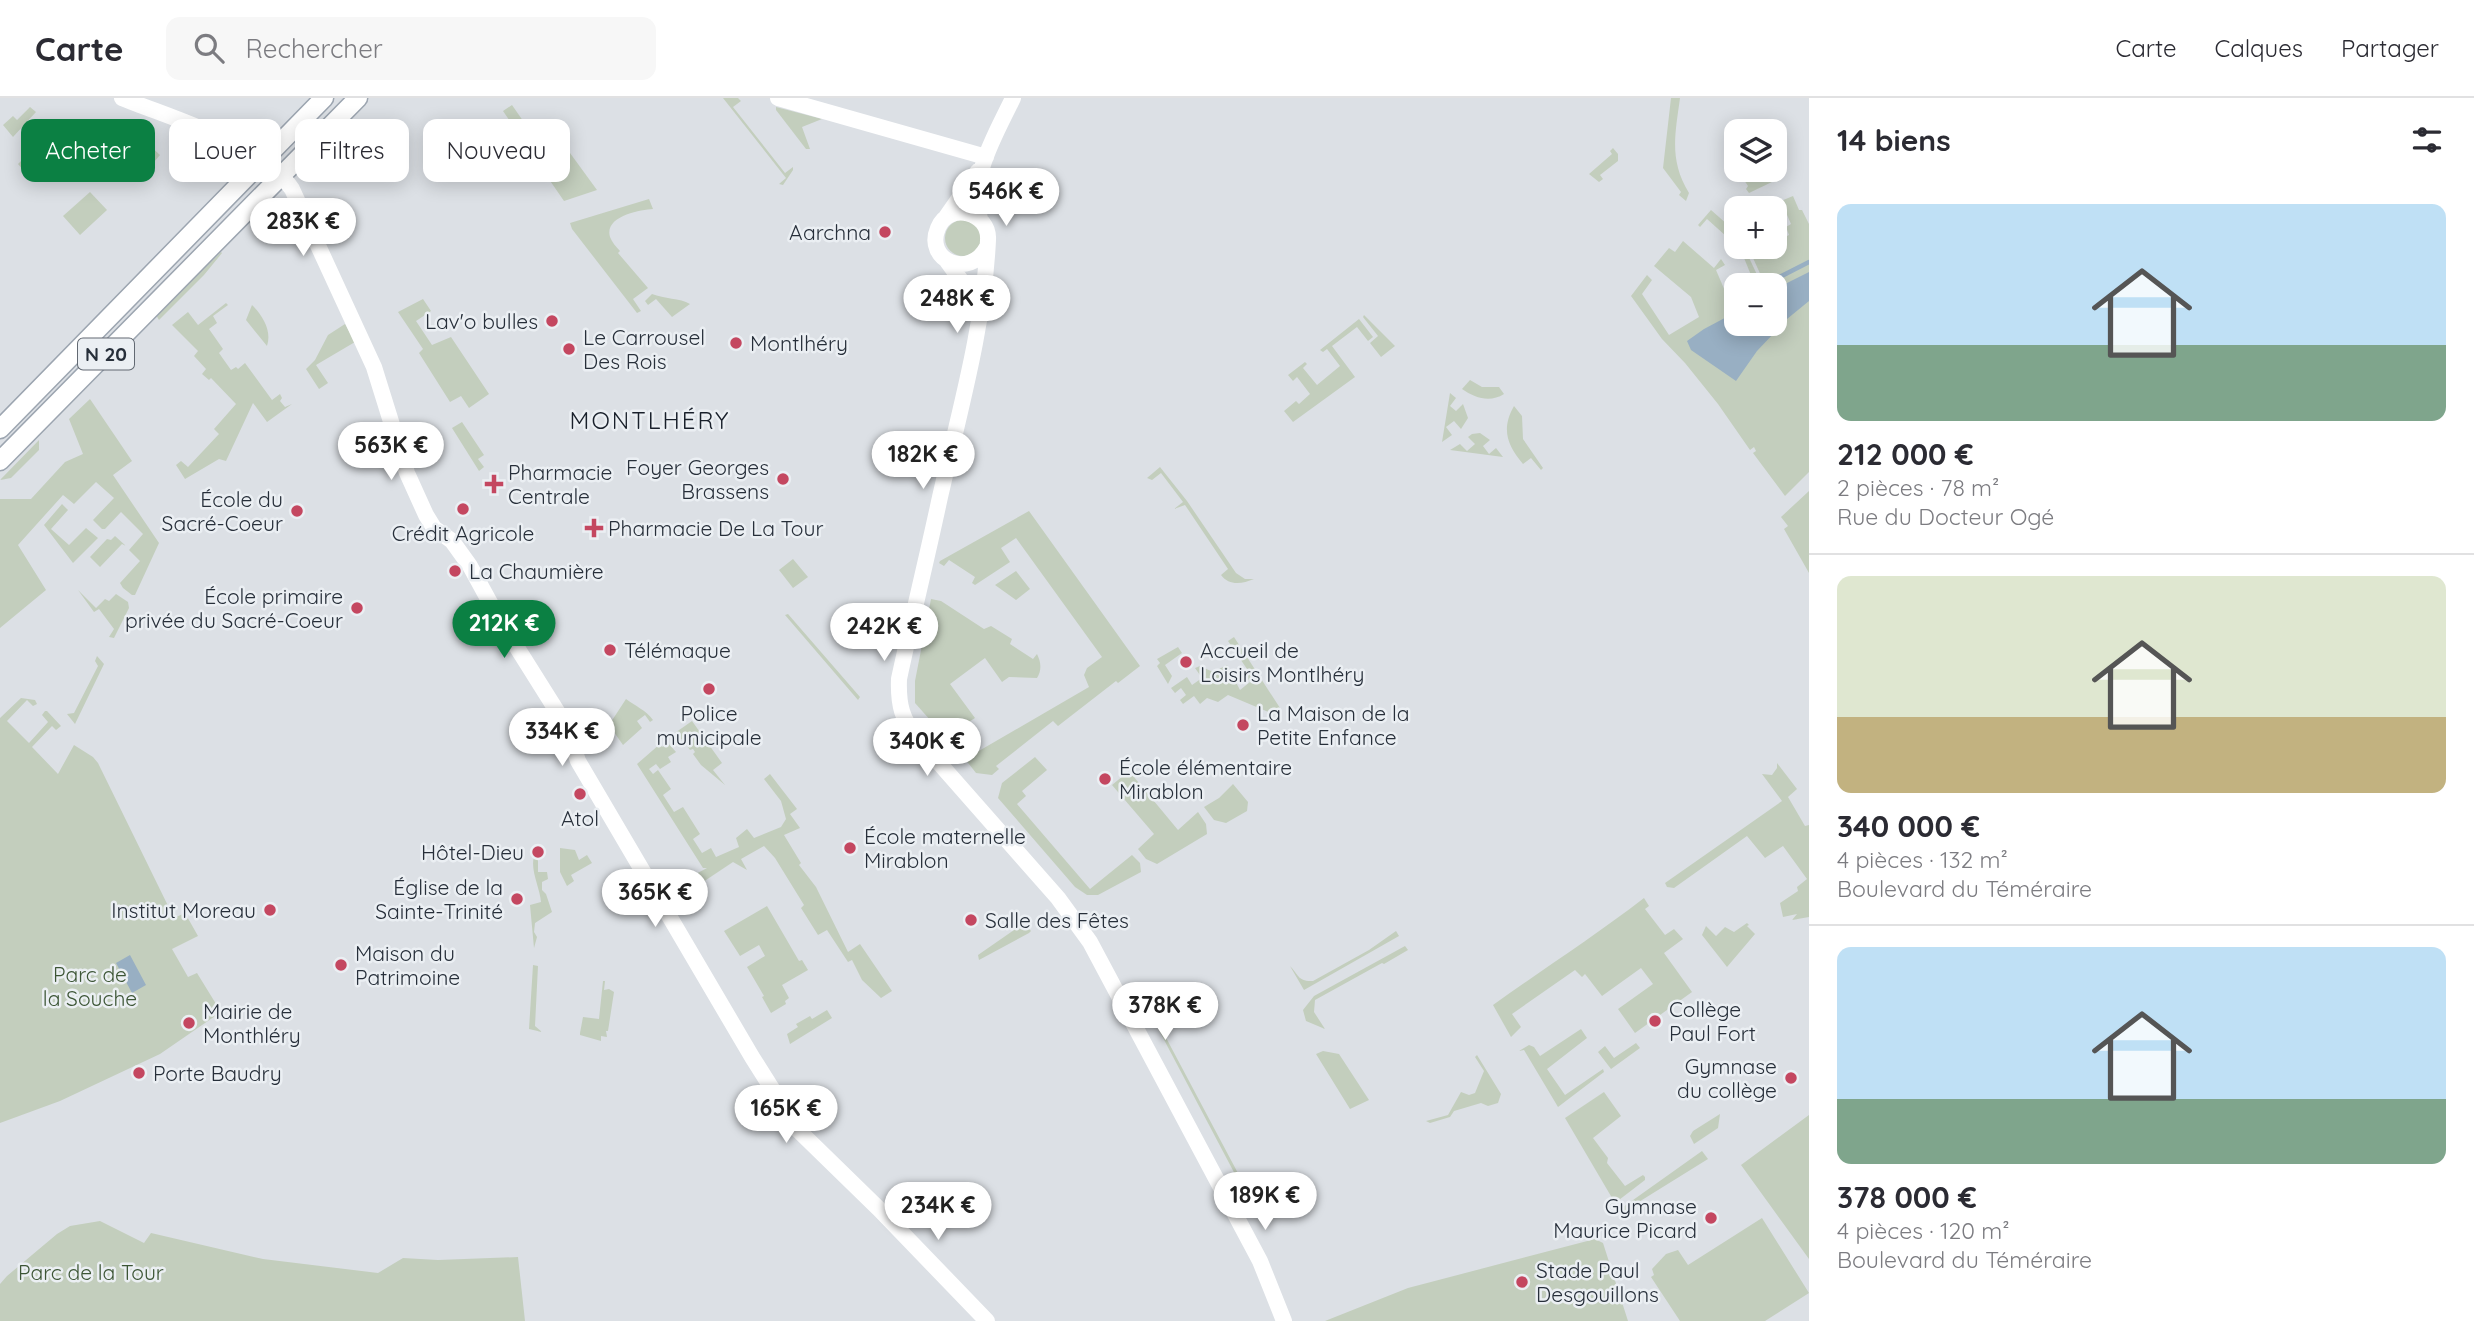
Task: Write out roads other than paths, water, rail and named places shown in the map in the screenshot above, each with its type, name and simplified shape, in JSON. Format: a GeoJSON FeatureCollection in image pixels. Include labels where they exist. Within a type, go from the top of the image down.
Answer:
{"type":"FeatureCollection","features":[{"type":"Feature","properties":{"kind":"main road"},"geometry":{"type":"LineString","coordinates":[[122,98],[173,119]]}},
{"type":"Feature","properties":{"kind":"main road","name":"N 20"},"geometry":{"type":"LineString","coordinates":[[281,142],[324,98]]}},
{"type":"Feature","properties":{"kind":"main road","name":"N 20"},"geometry":{"type":"LineString","coordinates":[[0,461],[358,98]]}},
{"type":"Feature","properties":{"kind":"main road"},"geometry":{"type":"LineString","coordinates":[[778,98],[986,157]]}},
{"type":"Feature","properties":{"kind":"main road"},"geometry":{"type":"LineString","coordinates":[[1013,98],[980,174],[976,201],[988,232],[987,275],[899,679],[900,709],[906,724],[918,739],[1058,898],[1085,933],[1260,1261],[1284,1321]]}},
{"type":"Feature","properties":{"kind":"main road"},"geometry":{"type":"LineString","coordinates":[[981,308],[940,254],[935,238],[937,229],[986,157]]}},
{"type":"Feature","properties":{"kind":"main road"},"geometry":{"type":"LineString","coordinates":[[283,176],[292,190],[374,368],[391,428],[412,484],[431,524],[446,536],[470,566],[477,583],[550,698],[569,733],[579,761],[756,1063],[798,1130],[987,1321]]}},
{"type":"Feature","properties":{"kind":"main road","name":"N 20"},"geometry":{"type":"LineString","coordinates":[[0,429],[241,182]]}},
{"type":"Feature","properties":{"kind":"main road"},"geometry":{"type":"LineString","coordinates":[[946,217],[965,212],[981,219]]}},
{"type":"Feature","properties":{"kind":"main road"},"geometry":{"type":"LineString","coordinates":[[947,261],[966,265],[975,262],[987,247]]}},
{"type":"Feature","properties":{"kind":"water"},"geometry":{"type":"Polygon","coordinates":[[[1809,272],[1809,301],[1787,319],[1787,283],[1809,272]]]}},
{"type":"Feature","properties":{"kind":"water"},"geometry":{"type":"Polygon","coordinates":[[[1724,318],[1724,336],[1771,336],[1736,381],[1691,350],[1687,341],[1724,318]]]}},
{"type":"Feature","properties":{"kind":"water"},"geometry":{"type":"Polygon","coordinates":[[[130,955],[146,985],[132,993],[116,963],[130,955]]]}},
{"type":"Feature","properties":{"kind":"waterway"},"geometry":{"type":"LineString","coordinates":[[1787,273],[1809,262]]}},
{"type":"Feature","properties":{"kind":"place","name":"Aarchna"},"geometry":{"type":"Point","coordinates":[885,232]}},
{"type":"Feature","properties":{"kind":"place","name":"Lav'o bulles"},"geometry":{"type":"Point","coordinates":[552,321]}},
{"type":"Feature","properties":{"kind":"place","name":"Montlhéry"},"geometry":{"type":"Point","coordinates":[736,343]}},
{"type":"Feature","properties":{"kind":"place","name":"Le Carrousel Des Rois"},"geometry":{"type":"Point","coordinates":[569,349]}},
{"type":"Feature","properties":{"kind":"place","name":"Foyer Georges Brassens"},"geometry":{"type":"Point","coordinates":[783,479]}},
{"type":"Feature","properties":{"kind":"place","name":"Pharmacie Centrale"},"geometry":{"type":"Point","coordinates":[494,484]}},
{"type":"Feature","properties":{"kind":"place","name":"Crédit Agricole"},"geometry":{"type":"Point","coordinates":[463,509]}},
{"type":"Feature","properties":{"kind":"place","name":"École du Sacré-Coeur"},"geometry":{"type":"Point","coordinates":[297,511]}},
{"type":"Feature","properties":{"kind":"place","name":"Pharmacie De La Tour"},"geometry":{"type":"Point","coordinates":[594,528]}},
{"type":"Feature","properties":{"kind":"place","name":"La Chaumière"},"geometry":{"type":"Point","coordinates":[455,571]}},
{"type":"Feature","properties":{"kind":"place","name":"École primaire privée du Sacré-Coeur"},"geometry":{"type":"Point","coordinates":[357,608]}},
{"type":"Feature","properties":{"kind":"place","name":"Télémaque"},"geometry":{"type":"Point","coordinates":[610,650]}},
{"type":"Feature","properties":{"kind":"place","name":"Accueil de Loisirs Montlhéry"},"geometry":{"type":"Point","coordinates":[1186,662]}},
{"type":"Feature","properties":{"kind":"place","name":"Police municipale"},"geometry":{"type":"Point","coordinates":[709,689]}},
{"type":"Feature","properties":{"kind":"place","name":"La Maison de la Petite Enfance"},"geometry":{"type":"Point","coordinates":[1243,725]}},
{"type":"Feature","properties":{"kind":"place","name":"École élémentaire Mirablon"},"geometry":{"type":"Point","coordinates":[1105,779]}},
{"type":"Feature","properties":{"kind":"place","name":"Atol"},"geometry":{"type":"Point","coordinates":[580,794]}},
{"type":"Feature","properties":{"kind":"place","name":"École maternelle Mirablon"},"geometry":{"type":"Point","coordinates":[850,848]}},
{"type":"Feature","properties":{"kind":"place","name":"Hôtel-Dieu"},"geometry":{"type":"Point","coordinates":[538,852]}},
{"type":"Feature","properties":{"kind":"place","name":"Église de la Sainte-Trinité"},"geometry":{"type":"Point","coordinates":[517,899]}},
{"type":"Feature","properties":{"kind":"place","name":"Institut Moreau"},"geometry":{"type":"Point","coordinates":[270,910]}},
{"type":"Feature","properties":{"kind":"place","name":"Salle des Fêtes"},"geometry":{"type":"Point","coordinates":[971,920]}},
{"type":"Feature","properties":{"kind":"place","name":"Maison du Patrimoine"},"geometry":{"type":"Point","coordinates":[341,965]}},
{"type":"Feature","properties":{"kind":"place","name":"Collège Paul Fort"},"geometry":{"type":"Point","coordinates":[1655,1021]}},
{"type":"Feature","properties":{"kind":"place","name":"Mairie de Monthléry"},"geometry":{"type":"Point","coordinates":[189,1023]}},
{"type":"Feature","properties":{"kind":"place","name":"Porte Baudry"},"geometry":{"type":"Point","coordinates":[139,1073]}},
{"type":"Feature","properties":{"kind":"place","name":"Gymnase du collège"},"geometry":{"type":"Point","coordinates":[1791,1078]}},
{"type":"Feature","properties":{"kind":"place","name":"Gymnase Maurice Picard"},"geometry":{"type":"Point","coordinates":[1711,1218]}},
{"type":"Feature","properties":{"kind":"place","name":"Stade Paul Desgouillons"},"geometry":{"type":"Point","coordinates":[1522,1282]}},
{"type":"Feature","properties":{"kind":"district","name":"MONTLHÉRY"},"geometry":{"type":"Point","coordinates":[650,420]}},
{"type":"Feature","properties":{"kind":"park label","name":"Parc de la Souche"},"geometry":{"type":"Point","coordinates":[90,986]}},
{"type":"Feature","properties":{"kind":"park label","name":"Parc de la Tour"},"geometry":{"type":"Point","coordinates":[91,1272]}}]}
